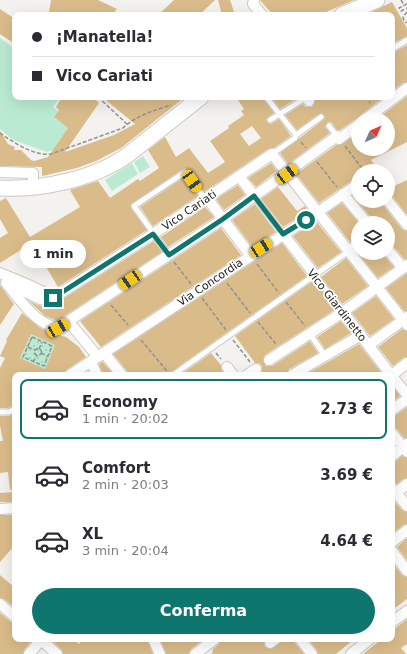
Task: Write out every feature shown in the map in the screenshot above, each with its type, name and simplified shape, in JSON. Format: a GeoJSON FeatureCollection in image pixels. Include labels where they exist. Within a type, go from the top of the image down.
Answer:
{"type":"FeatureCollection","features":[{"type":"Feature","properties":{"kind":"main road"},"geometry":{"type":"LineString","coordinates":[[349,12],[377,0]]}},
{"type":"Feature","properties":{"kind":"main road"},"geometry":{"type":"LineString","coordinates":[[0,188],[33,186],[71,180],[112,165],[129,154],[197,100]]}},
{"type":"Feature","properties":{"kind":"street"},"geometry":{"type":"LineString","coordinates":[[254,0],[253,4],[260,12]]}},
{"type":"Feature","properties":{"kind":"street"},"geometry":{"type":"LineString","coordinates":[[395,97],[407,88]]}},
{"type":"Feature","properties":{"kind":"street"},"geometry":{"type":"LineString","coordinates":[[375,112],[391,100]]}},
{"type":"Feature","properties":{"kind":"street"},"geometry":{"type":"LineString","coordinates":[[3,282],[33,316],[56,328],[69,322],[223,219],[312,155],[351,130]]}},
{"type":"Feature","properties":{"kind":"street"},"geometry":{"type":"LineString","coordinates":[[272,154],[377,287],[406,320],[368,345]]}},
{"type":"Feature","properties":{"kind":"street","name":"Vico Cariati"},"geometry":{"type":"LineString","coordinates":[[53,298],[153,234],[272,154]]}},
{"type":"Feature","properties":{"kind":"street"},"geometry":{"type":"LineString","coordinates":[[0,172],[33,174],[33,186]]}},
{"type":"Feature","properties":{"kind":"street"},"geometry":{"type":"LineString","coordinates":[[239,176],[254,196]]}},
{"type":"Feature","properties":{"kind":"street","name":"Via Concordia"},"geometry":{"type":"LineString","coordinates":[[75,372],[351,189]]}},
{"type":"Feature","properties":{"kind":"street"},"geometry":{"type":"LineString","coordinates":[[343,194],[360,216]]}},
{"type":"Feature","properties":{"kind":"street"},"geometry":{"type":"LineString","coordinates":[[206,198],[250,255]]}},
{"type":"Feature","properties":{"kind":"street"},"geometry":{"type":"LineString","coordinates":[[394,208],[407,225]]}},
{"type":"Feature","properties":{"kind":"street","name":"Vico Giardinetto"},"geometry":{"type":"LineString","coordinates":[[283,234],[315,275]]}},
{"type":"Feature","properties":{"kind":"street"},"geometry":{"type":"LineString","coordinates":[[269,360],[343,312],[405,266],[395,257]]}},
{"type":"Feature","properties":{"kind":"street"},"geometry":{"type":"LineString","coordinates":[[0,273],[53,298],[54,300],[53,302],[45,301],[3,282]]}},
{"type":"Feature","properties":{"kind":"street","name":"Vico Giardinetto"},"geometry":{"type":"LineString","coordinates":[[343,312],[390,372]]}},
{"type":"Feature","properties":{"kind":"street"},"geometry":{"type":"LineString","coordinates":[[69,322],[98,357],[118,372]]}},
{"type":"Feature","properties":{"kind":"street"},"geometry":{"type":"LineString","coordinates":[[299,372],[361,335]]}},
{"type":"Feature","properties":{"kind":"street"},"geometry":{"type":"LineString","coordinates":[[97,372],[98,357]]}},
{"type":"Feature","properties":{"kind":"street"},"geometry":{"type":"LineString","coordinates":[[395,373],[407,363]]}},
{"type":"Feature","properties":{"kind":"street"},"geometry":{"type":"LineString","coordinates":[[252,372],[256,369]]}},
{"type":"Feature","properties":{"kind":"street","name":"Vico Giardinetto"},"geometry":{"type":"LineString","coordinates":[[395,379],[407,395]]}},
{"type":"Feature","properties":{"kind":"street"},"geometry":{"type":"LineString","coordinates":[[395,408],[407,399]]}},
{"type":"Feature","properties":{"kind":"street"},"geometry":{"type":"LineString","coordinates":[[395,435],[406,448],[395,454]]}},
{"type":"Feature","properties":{"kind":"street"},"geometry":{"type":"LineString","coordinates":[[395,491],[407,484]]}},
{"type":"Feature","properties":{"kind":"street"},"geometry":{"type":"LineString","coordinates":[[395,494],[407,506]]}},
{"type":"Feature","properties":{"kind":"street"},"geometry":{"type":"LineString","coordinates":[[0,509],[12,508]]}},
{"type":"Feature","properties":{"kind":"street"},"geometry":{"type":"LineString","coordinates":[[395,540],[407,530]]}},
{"type":"Feature","properties":{"kind":"street"},"geometry":{"type":"LineString","coordinates":[[395,555],[407,570]]}},
{"type":"Feature","properties":{"kind":"street"},"geometry":{"type":"LineString","coordinates":[[0,604],[12,614]]}},
{"type":"Feature","properties":{"kind":"street"},"geometry":{"type":"LineString","coordinates":[[395,620],[407,611]]}},
{"type":"Feature","properties":{"kind":"street"},"geometry":{"type":"LineString","coordinates":[[29,654],[39,642]]}},
{"type":"Feature","properties":{"kind":"street"},"geometry":{"type":"LineString","coordinates":[[44,642],[57,654]]}},
{"type":"Feature","properties":{"kind":"street"},"geometry":{"type":"LineString","coordinates":[[154,642],[160,654]]}},
{"type":"Feature","properties":{"kind":"street"},"geometry":{"type":"LineString","coordinates":[[196,654],[211,642]]}},
{"type":"Feature","properties":{"kind":"street"},"geometry":{"type":"LineString","coordinates":[[302,642],[312,654]]}},
{"type":"Feature","properties":{"kind":"street"},"geometry":{"type":"LineString","coordinates":[[351,654],[366,642]]}},
{"type":"Feature","properties":{"kind":"lane"},"geometry":{"type":"LineString","coordinates":[[395,47],[407,40]]}},
{"type":"Feature","properties":{"kind":"lane"},"geometry":{"type":"LineString","coordinates":[[268,100],[296,135]]}},
{"type":"Feature","properties":{"kind":"lane"},"geometry":{"type":"LineString","coordinates":[[270,120],[304,100]]}},
{"type":"Feature","properties":{"kind":"lane","name":"Vico Cariati"},"geometry":{"type":"LineString","coordinates":[[272,154],[321,117]]}},
{"type":"Feature","properties":{"kind":"lane"},"geometry":{"type":"LineString","coordinates":[[329,126],[338,138]]}},
{"type":"Feature","properties":{"kind":"lane"},"geometry":{"type":"LineString","coordinates":[[169,255],[134,206],[185,172],[206,198]]}},
{"type":"Feature","properties":{"kind":"lane"},"geometry":{"type":"LineString","coordinates":[[254,196],[283,234]]}},
{"type":"Feature","properties":{"kind":"lane"},"geometry":{"type":"LineString","coordinates":[[177,372],[349,251]]}},
{"type":"Feature","properties":{"kind":"lane","name":"Vico Giardinetto"},"geometry":{"type":"LineString","coordinates":[[315,275],[343,312]]}},
{"type":"Feature","properties":{"kind":"lane"},"geometry":{"type":"LineString","coordinates":[[310,334],[325,356]]}},
{"type":"Feature","properties":{"kind":"lane"},"geometry":{"type":"LineString","coordinates":[[0,412],[12,410]]}},
{"type":"Feature","properties":{"kind":"path"},"geometry":{"type":"LineString","coordinates":[[401,0],[404,5]]}},
{"type":"Feature","properties":{"kind":"path"},"geometry":{"type":"LineString","coordinates":[[407,4],[399,8],[401,11],[406,8],[407,12],[403,17],[404,21],[407,23]]}},
{"type":"Feature","properties":{"kind":"path"},"geometry":{"type":"LineString","coordinates":[[101,100],[127,124]]}},
{"type":"Feature","properties":{"kind":"path"},"geometry":{"type":"LineString","coordinates":[[0,133],[9,140],[43,155],[51,154],[123,128],[146,113],[174,104]]}},
{"type":"Feature","properties":{"kind":"path"},"geometry":{"type":"LineString","coordinates":[[296,135],[343,194]]}},
{"type":"Feature","properties":{"kind":"path"},"geometry":{"type":"LineString","coordinates":[[338,138],[358,164]]}},
{"type":"Feature","properties":{"kind":"path"},"geometry":{"type":"LineString","coordinates":[[169,255],[256,369]]}},
{"type":"Feature","properties":{"kind":"path"},"geometry":{"type":"LineString","coordinates":[[32,337],[52,346],[44,366],[23,357],[28,347],[32,337]]}},
{"type":"Feature","properties":{"kind":"path"},"geometry":{"type":"LineString","coordinates":[[42,342],[39,349],[41,353],[48,356]]}},
{"type":"Feature","properties":{"kind":"path"},"geometry":{"type":"LineString","coordinates":[[28,347],[35,350],[39,349]]}},
{"type":"Feature","properties":{"kind":"path"},"geometry":{"type":"LineString","coordinates":[[212,347],[230,371]]}},
{"type":"Feature","properties":{"kind":"path"},"geometry":{"type":"LineString","coordinates":[[34,362],[36,355],[35,350]]}},
{"type":"Feature","properties":{"kind":"path"},"geometry":{"type":"LineString","coordinates":[[36,355],[41,353]]}},
{"type":"Feature","properties":{"kind":"green space"},"geometry":{"type":"Polygon","coordinates":[[[0,38],[12,47],[12,100],[58,100],[53,107],[58,111],[54,117],[68,128],[53,150],[47,152],[13,140],[0,129],[0,38]]]}},
{"type":"Feature","properties":{"kind":"green space"},"geometry":{"type":"Polygon","coordinates":[[[143,156],[150,167],[140,173],[134,162],[143,156]]]}},
{"type":"Feature","properties":{"kind":"green space"},"geometry":{"type":"Polygon","coordinates":[[[132,163],[138,174],[112,191],[105,180],[132,163]]]}},
{"type":"Feature","properties":{"kind":"green space"},"geometry":{"type":"Polygon","coordinates":[[[31,334],[55,345],[45,369],[20,358],[31,334]]]}},
{"type":"Feature","properties":{"kind":"building"},"geometry":{"type":"Polygon","coordinates":[[[51,0],[98,0],[117,9],[114,12],[49,12],[51,0]]]}},
{"type":"Feature","properties":{"kind":"building"},"geometry":{"type":"Polygon","coordinates":[[[174,0],[215,0],[202,12],[161,12],[174,0]]]}},
{"type":"Feature","properties":{"kind":"building"},"geometry":{"type":"Polygon","coordinates":[[[218,0],[230,0],[234,12],[221,12],[218,0]]]}},
{"type":"Feature","properties":{"kind":"building"},"geometry":{"type":"Polygon","coordinates":[[[260,0],[354,0],[326,12],[270,12],[260,0]]]}},
{"type":"Feature","properties":{"kind":"building"},"geometry":{"type":"Polygon","coordinates":[[[392,2],[407,28],[407,36],[395,42],[395,12],[371,12],[392,2]]]}},
{"type":"Feature","properties":{"kind":"building"},"geometry":{"type":"Polygon","coordinates":[[[0,9],[12,17],[12,42],[0,34],[0,9]]]}},
{"type":"Feature","properties":{"kind":"building"},"geometry":{"type":"Polygon","coordinates":[[[407,45],[407,82],[395,89],[395,51],[407,45]]]}},
{"type":"Feature","properties":{"kind":"building"},"geometry":{"type":"Polygon","coordinates":[[[407,96],[407,142],[395,148],[395,112],[386,112],[407,96]]]}},
{"type":"Feature","properties":{"kind":"building"},"geometry":{"type":"Polygon","coordinates":[[[60,100],[96,100],[99,103],[65,152],[114,135],[135,124],[106,100],[181,100],[121,148],[96,161],[77,168],[42,176],[42,167],[0,166],[0,131],[8,144],[15,147],[14,150],[21,150],[31,160],[34,161],[48,157],[68,128],[54,117],[59,110],[56,107],[60,100]]]}},
{"type":"Feature","properties":{"kind":"building"},"geometry":{"type":"Polygon","coordinates":[[[238,100],[264,100],[274,113],[267,118],[267,122],[271,124],[279,119],[291,136],[274,148],[268,149],[204,192],[188,170],[185,168],[183,169],[131,204],[131,208],[147,230],[58,287],[32,243],[0,263],[0,238],[8,233],[0,219],[0,201],[6,198],[30,237],[80,207],[70,190],[98,181],[110,198],[138,179],[140,181],[159,168],[148,150],[165,137],[176,157],[189,148],[208,173],[225,162],[210,141],[229,128],[228,126],[244,115],[241,111],[244,109],[238,100]],[[252,126],[240,134],[249,146],[261,138],[252,126]]]}},
{"type":"Feature","properties":{"kind":"building"},"geometry":{"type":"Polygon","coordinates":[[[273,100],[294,100],[280,109],[273,100]]]}},
{"type":"Feature","properties":{"kind":"building"},"geometry":{"type":"Polygon","coordinates":[[[315,100],[380,100],[365,112],[351,112],[351,122],[340,130],[337,130],[331,122],[327,123],[325,127],[330,133],[288,164],[280,153],[325,117],[323,114],[319,114],[297,130],[285,115],[303,104],[306,107],[312,107],[315,100]]]}},
{"type":"Feature","properties":{"kind":"building"},"geometry":{"type":"Polygon","coordinates":[[[351,138],[351,156],[379,156],[371,160],[374,164],[351,164],[351,181],[319,203],[296,174],[336,145],[342,144],[351,138]]]}},
{"type":"Feature","properties":{"kind":"building"},"geometry":{"type":"Polygon","coordinates":[[[271,163],[277,171],[256,187],[248,178],[271,163]]]}},
{"type":"Feature","properties":{"kind":"building"},"geometry":{"type":"Polygon","coordinates":[[[184,177],[198,196],[153,226],[140,207],[184,177]]]}},
{"type":"Feature","properties":{"kind":"building"},"geometry":{"type":"Polygon","coordinates":[[[407,180],[407,215],[395,200],[395,186],[407,180]]]}},
{"type":"Feature","properties":{"kind":"building"},"geometry":{"type":"Polygon","coordinates":[[[238,185],[245,195],[224,210],[216,199],[238,185]]]}},
{"type":"Feature","properties":{"kind":"building"},"geometry":{"type":"Polygon","coordinates":[[[278,187],[297,211],[305,206],[308,211],[283,227],[261,199],[278,187]]]}},
{"type":"Feature","properties":{"kind":"building"},"geometry":{"type":"Polygon","coordinates":[[[342,203],[353,216],[351,216],[351,242],[350,242],[327,213],[342,203]]]}},
{"type":"Feature","properties":{"kind":"building"},"geometry":{"type":"Polygon","coordinates":[[[255,204],[276,232],[252,247],[232,220],[255,204]]]}},
{"type":"Feature","properties":{"kind":"building"},"geometry":{"type":"Polygon","coordinates":[[[205,207],[214,217],[168,247],[161,237],[205,207]]]}},
{"type":"Feature","properties":{"kind":"building"},"geometry":{"type":"Polygon","coordinates":[[[363,208],[385,208],[392,216],[370,216],[363,208]]]}},
{"type":"Feature","properties":{"kind":"building"},"geometry":{"type":"Polygon","coordinates":[[[395,220],[402,229],[407,231],[407,259],[404,259],[395,248],[395,220]]]}},
{"type":"Feature","properties":{"kind":"building"},"geometry":{"type":"Polygon","coordinates":[[[316,221],[341,252],[318,268],[293,236],[316,221]]]}},
{"type":"Feature","properties":{"kind":"building"},"geometry":{"type":"Polygon","coordinates":[[[221,228],[241,255],[101,347],[80,321],[221,228]]]}},
{"type":"Feature","properties":{"kind":"building"},"geometry":{"type":"Polygon","coordinates":[[[154,241],[162,252],[57,321],[45,316],[29,301],[38,305],[55,308],[59,305],[61,300],[154,241]]]}},
{"type":"Feature","properties":{"kind":"building"},"geometry":{"type":"Polygon","coordinates":[[[282,243],[307,276],[171,372],[127,372],[113,354],[282,243]]]}},
{"type":"Feature","properties":{"kind":"building"},"geometry":{"type":"Polygon","coordinates":[[[346,258],[368,286],[342,304],[321,277],[346,258]]]}},
{"type":"Feature","properties":{"kind":"building"},"geometry":{"type":"Polygon","coordinates":[[[364,260],[388,260],[394,267],[378,278],[364,260]]]}},
{"type":"Feature","properties":{"kind":"building"},"geometry":{"type":"Polygon","coordinates":[[[407,273],[407,311],[404,311],[386,288],[407,273]]]}},
{"type":"Feature","properties":{"kind":"building"},"geometry":{"type":"Polygon","coordinates":[[[313,281],[315,281],[336,309],[265,355],[263,361],[266,366],[272,366],[310,341],[318,353],[289,369],[287,372],[262,372],[262,366],[259,363],[255,363],[235,336],[313,281]]]}},
{"type":"Feature","properties":{"kind":"building"},"geometry":{"type":"Polygon","coordinates":[[[0,285],[14,304],[0,325],[0,285]]]}},
{"type":"Feature","properties":{"kind":"building"},"geometry":{"type":"Polygon","coordinates":[[[376,296],[394,319],[370,336],[352,313],[376,296]]]}},
{"type":"Feature","properties":{"kind":"building"},"geometry":{"type":"Polygon","coordinates":[[[22,313],[39,327],[48,332],[66,337],[79,347],[86,357],[65,372],[12,372],[12,406],[0,408],[0,368],[5,358],[0,356],[7,341],[6,340],[22,313]],[[31,334],[20,358],[45,369],[55,345],[31,334]]]}},
{"type":"Feature","properties":{"kind":"building"},"geometry":{"type":"Polygon","coordinates":[[[341,321],[351,333],[325,349],[317,337],[341,321]]]}},
{"type":"Feature","properties":{"kind":"building"},"geometry":{"type":"Polygon","coordinates":[[[402,329],[407,331],[407,357],[403,358],[393,366],[378,347],[402,329]]]}},
{"type":"Feature","properties":{"kind":"building"},"geometry":{"type":"Polygon","coordinates":[[[359,344],[381,372],[310,372],[359,344]]]}},
{"type":"Feature","properties":{"kind":"building"},"geometry":{"type":"Polygon","coordinates":[[[211,353],[221,365],[223,372],[184,372],[211,353]]]}},
{"type":"Feature","properties":{"kind":"building"},"geometry":{"type":"Polygon","coordinates":[[[103,362],[111,372],[102,372],[99,364],[103,362]]]}},
{"type":"Feature","properties":{"kind":"building"},"geometry":{"type":"Polygon","coordinates":[[[395,390],[400,396],[395,400],[395,390]]]}},
{"type":"Feature","properties":{"kind":"building"},"geometry":{"type":"Polygon","coordinates":[[[407,407],[407,438],[404,438],[395,428],[396,415],[407,407]]]}},
{"type":"Feature","properties":{"kind":"building"},"geometry":{"type":"Polygon","coordinates":[[[12,414],[12,490],[10,490],[8,472],[0,473],[0,441],[3,441],[0,416],[12,414]]]}},
{"type":"Feature","properties":{"kind":"building"},"geometry":{"type":"Polygon","coordinates":[[[402,456],[407,458],[407,478],[403,479],[397,484],[395,483],[396,461],[402,456]]]}},
{"type":"Feature","properties":{"kind":"building"},"geometry":{"type":"Polygon","coordinates":[[[12,492],[12,502],[0,502],[0,493],[12,492]]]}},
{"type":"Feature","properties":{"kind":"building"},"geometry":{"type":"Polygon","coordinates":[[[395,502],[402,510],[407,512],[407,524],[403,525],[395,532],[395,502]]]}},
{"type":"Feature","properties":{"kind":"building"},"geometry":{"type":"Polygon","coordinates":[[[0,515],[12,515],[12,548],[0,562],[0,515]]]}},
{"type":"Feature","properties":{"kind":"building"},"geometry":{"type":"Polygon","coordinates":[[[407,538],[407,560],[397,547],[407,538]]]}},
{"type":"Feature","properties":{"kind":"building"},"geometry":{"type":"Polygon","coordinates":[[[395,566],[402,575],[407,577],[407,599],[395,608],[395,566]]]}},
{"type":"Feature","properties":{"kind":"building"},"geometry":{"type":"Polygon","coordinates":[[[0,575],[12,585],[12,605],[4,599],[0,598],[0,575]]]}},
{"type":"Feature","properties":{"kind":"building"},"geometry":{"type":"Polygon","coordinates":[[[0,613],[12,622],[12,642],[31,642],[24,650],[23,654],[0,654],[0,613]]]}},
{"type":"Feature","properties":{"kind":"building"},"geometry":{"type":"Polygon","coordinates":[[[407,619],[407,644],[401,648],[406,654],[363,654],[378,642],[395,642],[395,629],[407,619]]]}},
{"type":"Feature","properties":{"kind":"building"},"geometry":{"type":"Polygon","coordinates":[[[53,642],[77,642],[79,644],[81,642],[148,642],[153,654],[63,654],[61,649],[53,642]]]}},
{"type":"Feature","properties":{"kind":"building"},"geometry":{"type":"Polygon","coordinates":[[[161,642],[200,642],[191,649],[189,654],[166,654],[161,642]]]}},
{"type":"Feature","properties":{"kind":"building"},"geometry":{"type":"Polygon","coordinates":[[[220,642],[264,642],[265,647],[271,649],[280,642],[295,642],[304,654],[212,654],[213,649],[220,642]]]}},
{"type":"Feature","properties":{"kind":"building"},"geometry":{"type":"Polygon","coordinates":[[[310,642],[350,642],[336,654],[318,654],[317,650],[310,642]]]}},
{"type":"Feature","properties":{"kind":"route"},"geometry":{"type":"LineString","coordinates":[[53,298],[153,234],[169,255],[223,219],[254,196],[283,234],[306,220]]}}]}
